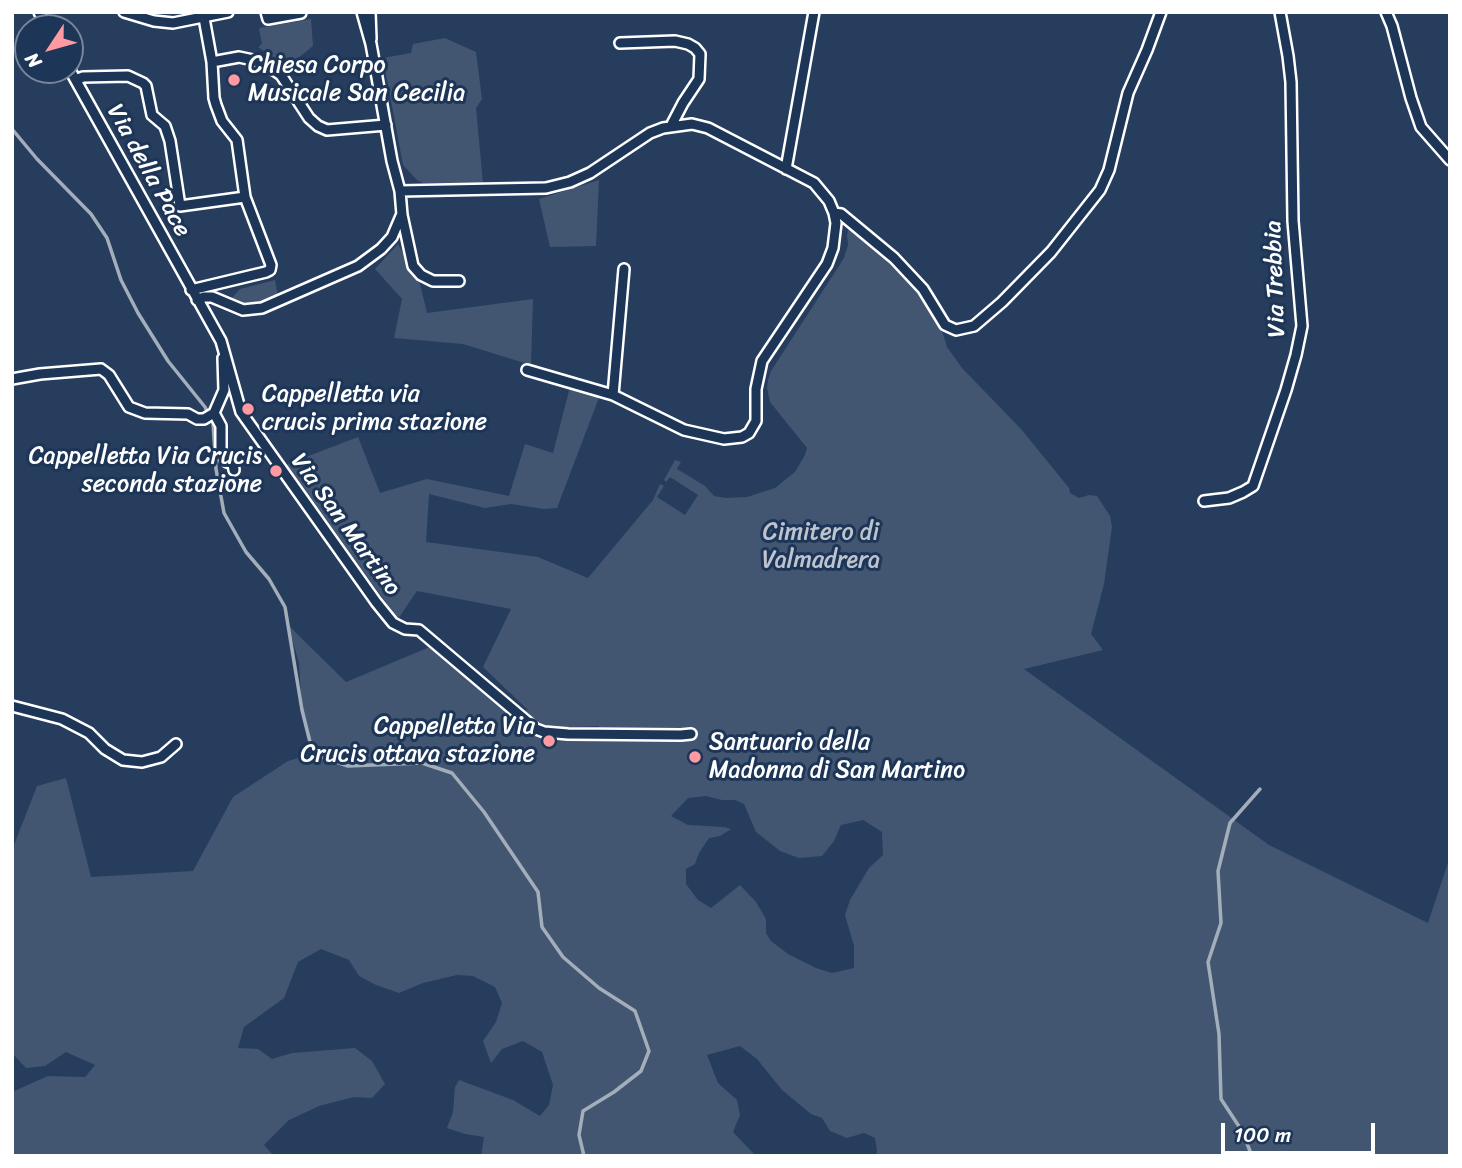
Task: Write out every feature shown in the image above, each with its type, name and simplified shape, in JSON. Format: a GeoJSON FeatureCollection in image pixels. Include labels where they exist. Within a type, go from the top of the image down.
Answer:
{"type":"FeatureCollection","features":[{"type":"Feature","properties":{"kind":"street"},"geometry":{"type":"LineString","coordinates":[[124,12],[166,22],[204,18],[228,12]]}},
{"type":"Feature","properties":{"kind":"street"},"geometry":{"type":"LineString","coordinates":[[266,12],[268,19],[301,13]]}},
{"type":"Feature","properties":{"kind":"street"},"geometry":{"type":"LineString","coordinates":[[362,12],[371,44],[412,264],[421,275],[436,281],[459,281]]}},
{"type":"Feature","properties":{"kind":"street"},"geometry":{"type":"LineString","coordinates":[[370,12],[371,44]]}},
{"type":"Feature","properties":{"kind":"street"},"geometry":{"type":"LineString","coordinates":[[786,169],[814,12]]}},
{"type":"Feature","properties":{"kind":"street"},"geometry":{"type":"LineString","coordinates":[[834,213],[841,214],[894,258],[923,289],[945,326],[956,330],[974,326],[1051,252],[1100,190],[1109,170],[1128,93],[1161,12]]}},
{"type":"Feature","properties":{"kind":"street","name":"Via Trebbia"},"geometry":{"type":"LineString","coordinates":[[1204,501],[1228,498],[1253,486],[1286,390],[1302,326],[1293,221],[1291,82],[1280,12]]}},
{"type":"Feature","properties":{"kind":"street"},"geometry":{"type":"LineString","coordinates":[[1386,12],[1421,127],[1450,160]]}},
{"type":"Feature","properties":{"kind":"street"},"geometry":{"type":"LineString","coordinates":[[191,290],[270,270],[271,265],[245,197],[237,140],[222,121],[214,99],[212,62],[204,18]]}},
{"type":"Feature","properties":{"kind":"street"},"geometry":{"type":"LineString","coordinates":[[620,43],[675,41],[688,44],[700,54],[698,79],[671,126]]}},
{"type":"Feature","properties":{"kind":"street"},"geometry":{"type":"LineString","coordinates":[[212,62],[239,57],[268,66],[281,75],[309,118],[327,130],[386,125]]}},
{"type":"Feature","properties":{"kind":"street"},"geometry":{"type":"LineString","coordinates":[[84,77],[128,76],[144,83],[152,115],[164,126],[170,141],[180,206],[245,197]]}},
{"type":"Feature","properties":{"kind":"street","name":"Via della Pace"},"geometry":{"type":"LineString","coordinates":[[78,84],[191,290]]}},
{"type":"Feature","properties":{"kind":"street"},"geometry":{"type":"LineString","coordinates":[[400,191],[546,188],[590,173],[650,133],[671,126],[692,124],[708,128],[814,183],[829,201],[836,223],[833,248],[827,264],[762,361],[756,389],[756,421],[749,433],[742,438],[724,439],[684,430],[613,395],[527,370]]}},
{"type":"Feature","properties":{"kind":"street"},"geometry":{"type":"LineString","coordinates":[[197,300],[212,297],[239,310],[258,310],[358,266],[392,237],[402,215]]}},
{"type":"Feature","properties":{"kind":"street"},"geometry":{"type":"LineString","coordinates":[[392,237],[401,238],[408,245]]}},
{"type":"Feature","properties":{"kind":"street"},"geometry":{"type":"LineString","coordinates":[[613,395],[624,269]]}},
{"type":"Feature","properties":{"kind":"street","name":"Via San Martino"},"geometry":{"type":"LineString","coordinates":[[191,290],[221,341],[242,412],[393,623],[405,629],[419,630],[518,715],[544,732],[691,734]]}},
{"type":"Feature","properties":{"kind":"street"},"geometry":{"type":"LineString","coordinates":[[12,379],[101,369],[109,375],[128,407],[145,413],[188,414],[197,419],[210,416],[225,388],[223,353]]}},
{"type":"Feature","properties":{"kind":"street"},"geometry":{"type":"LineString","coordinates":[[210,416],[221,426],[222,456],[227,462],[233,463],[234,470]]}},
{"type":"Feature","properties":{"kind":"street"},"geometry":{"type":"LineString","coordinates":[[12,706],[62,719],[89,733],[105,749],[123,760],[142,762],[161,757],[176,744]]}},
{"type":"Feature","properties":{"kind":"green space"},"geometry":{"type":"Polygon","coordinates":[[[311,19],[313,46],[287,67],[258,47],[262,44],[259,28],[311,19]]]}},
{"type":"Feature","properties":{"kind":"green space"},"geometry":{"type":"Polygon","coordinates":[[[445,38],[476,52],[482,99],[476,108],[483,183],[423,183],[403,165],[383,58],[411,53],[413,44],[445,38]]]}},
{"type":"Feature","properties":{"kind":"green space"},"geometry":{"type":"Polygon","coordinates":[[[599,180],[596,246],[550,247],[539,199],[599,180]]]}},
{"type":"Feature","properties":{"kind":"green space","name":"Cimitero di Valmadrera"},"geometry":{"type":"Polygon","coordinates":[[[849,227],[911,284],[962,368],[1021,429],[1069,488],[1070,493],[1079,498],[1097,496],[1110,516],[1112,527],[1104,584],[1091,634],[1103,650],[1024,669],[1269,845],[1428,923],[1450,857],[1450,1156],[876,1156],[875,1138],[864,1133],[847,1138],[830,1131],[822,1118],[811,1114],[782,1090],[757,1059],[740,1046],[707,1055],[718,1083],[737,1100],[740,1115],[733,1132],[756,1156],[481,1156],[484,1137],[447,1128],[453,1112],[455,1087],[459,1080],[513,1100],[540,1116],[549,1105],[553,1085],[542,1052],[523,1041],[502,1049],[491,1063],[483,1041],[496,1022],[502,1003],[495,987],[473,976],[457,975],[423,983],[399,993],[359,976],[349,960],[321,949],[298,962],[284,998],[244,1027],[238,1048],[258,1049],[272,1059],[292,1053],[355,1048],[372,1061],[385,1084],[372,1098],[354,1097],[319,1106],[289,1120],[264,1145],[274,1156],[12,1156],[12,1092],[48,1076],[85,1077],[95,1065],[66,1052],[45,1066],[26,1068],[12,1053],[12,850],[37,786],[66,778],[91,877],[193,871],[233,797],[288,761],[313,754],[302,710],[299,663],[288,625],[346,682],[432,646],[537,733],[555,742],[597,732],[599,726],[552,728],[538,725],[519,711],[528,710],[483,667],[511,609],[417,591],[398,619],[285,465],[358,437],[380,493],[427,479],[509,496],[525,444],[553,453],[570,387],[600,395],[557,508],[544,509],[511,504],[485,508],[429,494],[426,542],[538,557],[588,578],[653,500],[660,484],[664,486],[657,497],[685,515],[698,495],[670,477],[666,482],[664,480],[675,460],[681,462],[677,469],[705,486],[714,496],[726,498],[747,497],[775,488],[795,472],[807,448],[770,402],[768,380],[771,371],[844,258],[848,245],[849,227]],[[706,796],[688,798],[671,816],[688,825],[731,829],[720,836],[709,838],[695,864],[686,869],[686,884],[698,900],[711,908],[740,885],[756,902],[766,919],[766,933],[771,941],[788,954],[832,973],[854,968],[854,946],[845,915],[850,900],[869,868],[883,855],[882,832],[863,820],[841,825],[834,841],[822,856],[799,858],[780,851],[756,832],[744,804],[735,800],[706,796]]]}},
{"type":"Feature","properties":{"kind":"green space"},"geometry":{"type":"Polygon","coordinates":[[[398,244],[420,284],[427,313],[533,299],[531,365],[463,344],[394,338],[402,299],[375,269],[398,244]]]}},
{"type":"Feature","properties":{"kind":"green space"},"geometry":{"type":"Polygon","coordinates":[[[275,280],[278,296],[258,309],[228,305],[240,289],[275,280]]]}},
{"type":"Feature","properties":{"kind":"waterway"},"geometry":{"type":"LineString","coordinates":[[12,129],[37,159],[91,214],[107,238],[121,280],[138,313],[168,361],[205,407],[213,423],[216,469],[224,513],[246,552],[269,579],[285,607],[302,710],[313,754],[348,766],[422,763],[452,773],[484,812],[538,892],[542,927],[563,957],[599,988],[635,1011],[649,1051],[641,1071],[583,1111],[579,1135],[584,1156]]}},
{"type":"Feature","properties":{"kind":"waterway"},"geometry":{"type":"LineString","coordinates":[[1252,1156],[1242,1131],[1221,1099],[1219,1034],[1208,962],[1221,923],[1218,871],[1230,823],[1260,789]]}},
{"type":"Feature","properties":{"kind":"place","name":"Chiesa Corpo Musicale San Cecilia"},"geometry":{"type":"Point","coordinates":[234,80]}},
{"type":"Feature","properties":{"kind":"place","name":"Cappelletta via crucis prima stazione"},"geometry":{"type":"Point","coordinates":[248,409]}},
{"type":"Feature","properties":{"kind":"place","name":"Cappelletta Via Crucis seconda stazione"},"geometry":{"type":"Point","coordinates":[276,471]}},
{"type":"Feature","properties":{"kind":"place","name":"Cappelletta Via Crucis ottava stazione"},"geometry":{"type":"Point","coordinates":[549,741]}},
{"type":"Feature","properties":{"kind":"place","name":"Santuario della Madonna di San Martino"},"geometry":{"type":"Point","coordinates":[695,757]}}]}
